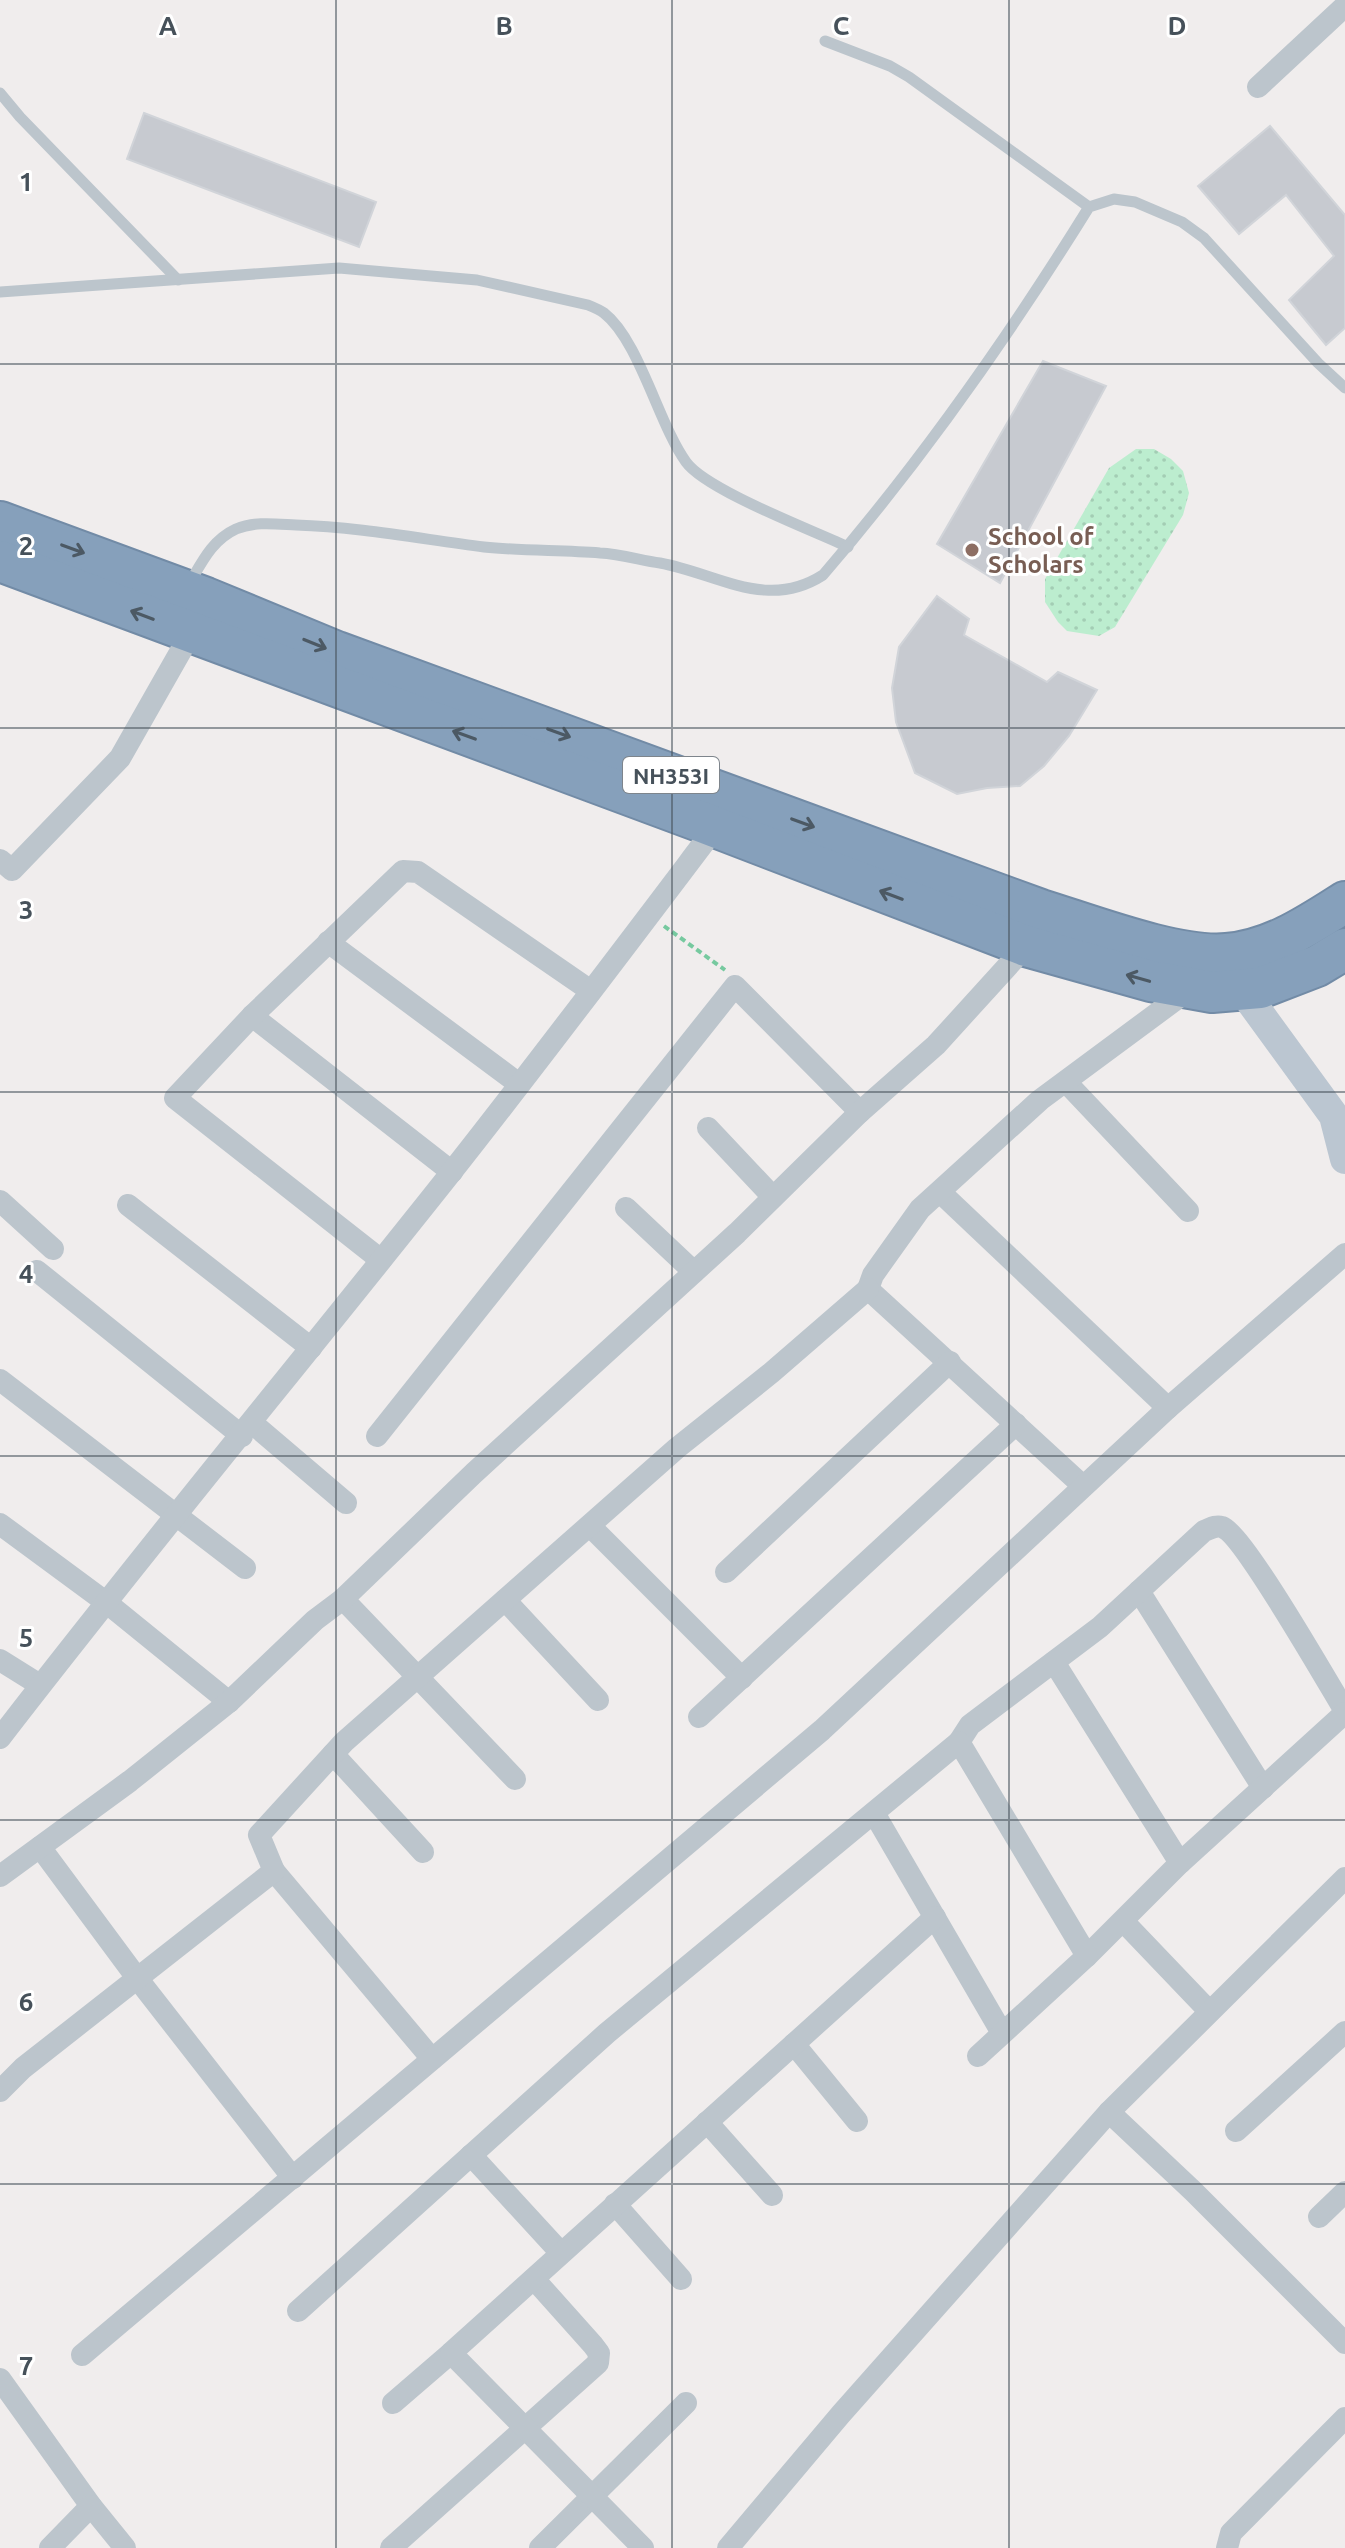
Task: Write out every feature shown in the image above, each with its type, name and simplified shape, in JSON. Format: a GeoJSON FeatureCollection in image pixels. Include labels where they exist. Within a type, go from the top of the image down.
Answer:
{"type":"FeatureCollection","features":[{"type":"Feature","properties":{"kind":"highway","name":"NH353I"},"geometry":{"type":"LineString","coordinates":[[0,522],[194,608],[715,828],[1026,946],[1151,981],[1190,989],[1243,991],[1287,979],[1345,949]]}},
{"type":"Feature","properties":{"kind":"highway","name":"NH353I"},"geometry":{"type":"LineString","coordinates":[[0,561],[194,608],[337,652],[1041,910],[1182,950],[1226,955],[1259,947],[1296,933],[1345,902]]}},
{"type":"Feature","properties":{"kind":"street"},"geometry":{"type":"LineString","coordinates":[[1258,87],[1345,6]]}},
{"type":"Feature","properties":{"kind":"street"},"geometry":{"type":"LineString","coordinates":[[4,870],[120,758],[194,608]]}},
{"type":"Feature","properties":{"kind":"street"},"geometry":{"type":"LineString","coordinates":[[0,1738],[174,1516],[452,1172],[715,828]]}},
{"type":"Feature","properties":{"kind":"street"},"geometry":{"type":"LineString","coordinates":[[381,1260],[175,1098],[252,1016],[403,871],[418,872],[591,991]]}},
{"type":"Feature","properties":{"kind":"street"},"geometry":{"type":"LineString","coordinates":[[328,942],[519,1084]]}},
{"type":"Feature","properties":{"kind":"street"},"geometry":{"type":"LineString","coordinates":[[0,1876],[130,1781],[229,1702],[315,1620],[343,1599],[474,1473],[694,1272],[860,1112],[936,1045],[1026,946]]}},
{"type":"Feature","properties":{"kind":"street"},"geometry":{"type":"LineString","coordinates":[[1226,955],[1243,991],[1340,1119],[1345,1159]]}},
{"type":"Feature","properties":{"kind":"street"},"geometry":{"type":"LineString","coordinates":[[377,1436],[735,986],[860,1112]]}},
{"type":"Feature","properties":{"kind":"street"},"geometry":{"type":"LineString","coordinates":[[432,2059],[274,1871],[259,1835],[333,1754],[419,1676],[677,1448],[771,1373],[868,1289],[873,1275],[920,1209],[1040,1100],[1190,989]]}},
{"type":"Feature","properties":{"kind":"street"},"geometry":{"type":"LineString","coordinates":[[252,1016],[452,1172]]}},
{"type":"Feature","properties":{"kind":"street"},"geometry":{"type":"LineString","coordinates":[[1066,1082],[1188,1211]]}},
{"type":"Feature","properties":{"kind":"street"},"geometry":{"type":"LineString","coordinates":[[708,1128],[773,1197]]}},
{"type":"Feature","properties":{"kind":"street"},"geometry":{"type":"LineString","coordinates":[[940,1192],[1168,1408]]}},
{"type":"Feature","properties":{"kind":"street"},"geometry":{"type":"LineString","coordinates":[[0,1201],[53,1249]]}},
{"type":"Feature","properties":{"kind":"street"},"geometry":{"type":"LineString","coordinates":[[128,1205],[311,1348]]}},
{"type":"Feature","properties":{"kind":"street"},"geometry":{"type":"LineString","coordinates":[[626,1208],[694,1272]]}},
{"type":"Feature","properties":{"kind":"street"},"geometry":{"type":"LineString","coordinates":[[82,2355],[822,1730],[1168,1408],[1345,1254]]}},
{"type":"Feature","properties":{"kind":"street"},"geometry":{"type":"LineString","coordinates":[[37,1271],[346,1503]]}},
{"type":"Feature","properties":{"kind":"street"},"geometry":{"type":"LineString","coordinates":[[868,1289],[1083,1486]]}},
{"type":"Feature","properties":{"kind":"street"},"geometry":{"type":"LineString","coordinates":[[726,1572],[950,1362]]}},
{"type":"Feature","properties":{"kind":"street"},"geometry":{"type":"LineString","coordinates":[[0,1380],[245,1568]]}},
{"type":"Feature","properties":{"kind":"street"},"geometry":{"type":"LineString","coordinates":[[699,1717],[1016,1424]]}},
{"type":"Feature","properties":{"kind":"street"},"geometry":{"type":"LineString","coordinates":[[0,1524],[107,1603],[229,1702]]}},
{"type":"Feature","properties":{"kind":"street"},"geometry":{"type":"LineString","coordinates":[[590,1526],[742,1678]]}},
{"type":"Feature","properties":{"kind":"street"},"geometry":{"type":"LineString","coordinates":[[298,2311],[607,2033],[959,1742],[970,1725],[1100,1627],[1204,1531],[1223,1527],[1233,1534],[1263,1577],[1345,1712],[1180,1863],[1087,1956],[978,2056]]}},
{"type":"Feature","properties":{"kind":"street"},"geometry":{"type":"LineString","coordinates":[[1139,1591],[1263,1788]]}},
{"type":"Feature","properties":{"kind":"street"},"geometry":{"type":"LineString","coordinates":[[343,1599],[515,1779]]}},
{"type":"Feature","properties":{"kind":"street"},"geometry":{"type":"LineString","coordinates":[[505,1600],[598,1700]]}},
{"type":"Feature","properties":{"kind":"street"},"geometry":{"type":"LineString","coordinates":[[0,1660],[40,1685]]}},
{"type":"Feature","properties":{"kind":"street"},"geometry":{"type":"LineString","coordinates":[[1054,1662],[1180,1863]]}},
{"type":"Feature","properties":{"kind":"street"},"geometry":{"type":"LineString","coordinates":[[959,1742],[1087,1956]]}},
{"type":"Feature","properties":{"kind":"street"},"geometry":{"type":"LineString","coordinates":[[333,1754],[423,1852]]}},
{"type":"Feature","properties":{"kind":"street"},"geometry":{"type":"LineString","coordinates":[[874,1813],[1002,2033]]}},
{"type":"Feature","properties":{"kind":"street"},"geometry":{"type":"LineString","coordinates":[[40,1847],[137,1978],[293,2178]]}},
{"type":"Feature","properties":{"kind":"street"},"geometry":{"type":"LineString","coordinates":[[0,2091],[23,2068],[274,1871]]}},
{"type":"Feature","properties":{"kind":"street"},"geometry":{"type":"LineString","coordinates":[[728,2548],[841,2414],[1109,2112],[1345,1878]]}},
{"type":"Feature","properties":{"kind":"street"},"geometry":{"type":"LineString","coordinates":[[393,2403],[935,1917]]}},
{"type":"Feature","properties":{"kind":"street"},"geometry":{"type":"LineString","coordinates":[[1123,1921],[1209,2011]]}},
{"type":"Feature","properties":{"kind":"street"},"geometry":{"type":"LineString","coordinates":[[1236,2131],[1345,2032]]}},
{"type":"Feature","properties":{"kind":"street"},"geometry":{"type":"LineString","coordinates":[[794,2044],[857,2121]]}},
{"type":"Feature","properties":{"kind":"street"},"geometry":{"type":"LineString","coordinates":[[1109,2112],[1345,2343]]}},
{"type":"Feature","properties":{"kind":"street"},"geometry":{"type":"LineString","coordinates":[[707,2122],[772,2195]]}},
{"type":"Feature","properties":{"kind":"street"},"geometry":{"type":"LineString","coordinates":[[471,2155],[561,2253]]}},
{"type":"Feature","properties":{"kind":"street"},"geometry":{"type":"LineString","coordinates":[[1319,2217],[1345,2192]]}},
{"type":"Feature","properties":{"kind":"street"},"geometry":{"type":"LineString","coordinates":[[615,2204],[681,2279]]}},
{"type":"Feature","properties":{"kind":"street"},"geometry":{"type":"LineString","coordinates":[[391,2548],[598,2363],[599,2353],[534,2279]]}},
{"type":"Feature","properties":{"kind":"street"},"geometry":{"type":"LineString","coordinates":[[451,2353],[643,2548]]}},
{"type":"Feature","properties":{"kind":"street"},"geometry":{"type":"LineString","coordinates":[[0,2379],[125,2548]]}},
{"type":"Feature","properties":{"kind":"street"},"geometry":{"type":"LineString","coordinates":[[540,2548],[686,2403]]}},
{"type":"Feature","properties":{"kind":"street"},"geometry":{"type":"LineString","coordinates":[[1227,2548],[1231,2533],[1345,2418]]}},
{"type":"Feature","properties":{"kind":"street"},"geometry":{"type":"LineString","coordinates":[[50,2548],[91,2506]]}},
{"type":"Feature","properties":{"kind":"lane"},"geometry":{"type":"LineString","coordinates":[[825,41],[890,66],[909,77],[1089,207]]}},
{"type":"Feature","properties":{"kind":"lane"},"geometry":{"type":"LineString","coordinates":[[0,93],[178,280]]}},
{"type":"Feature","properties":{"kind":"lane"},"geometry":{"type":"LineString","coordinates":[[194,608],[208,551],[221,537],[238,528],[260,523],[342,527],[487,547],[604,553],[668,565],[759,591],[785,592],[807,586],[823,575],[848,547],[931,442],[1048,273],[1089,207],[1114,199],[1135,202],[1182,222],[1204,238],[1318,363],[1345,388]]}},
{"type":"Feature","properties":{"kind":"lane"},"geometry":{"type":"LineString","coordinates":[[0,292],[339,268],[477,280],[588,305],[604,312],[633,353],[687,463],[719,488],[848,547]]}},
{"type":"Feature","properties":{"kind":"path"},"geometry":{"type":"LineString","coordinates":[[649,915],[728,972],[735,986]]}},
{"type":"Feature","properties":{"kind":"green space"},"geometry":{"type":"Polygon","coordinates":[[[1136,449],[1154,449],[1183,471],[1189,493],[1183,515],[1115,627],[1099,636],[1067,631],[1045,602],[1045,579],[1109,468],[1136,449]]]}},
{"type":"Feature","properties":{"kind":"building"},"geometry":{"type":"Polygon","coordinates":[[[144,113],[376,202],[359,247],[127,159],[144,113]]]}},
{"type":"Feature","properties":{"kind":"building"},"geometry":{"type":"Polygon","coordinates":[[[1270,126],[1345,215],[1345,328],[1326,345],[1289,300],[1334,256],[1286,195],[1239,234],[1198,186],[1270,126]]]}},
{"type":"Feature","properties":{"kind":"building"},"geometry":{"type":"Polygon","coordinates":[[[1043,361],[1106,386],[1000,583],[937,544],[1043,361]]]}},
{"type":"Feature","properties":{"kind":"building"},"geometry":{"type":"Polygon","coordinates":[[[937,596],[969,619],[964,635],[1047,682],[1058,672],[1097,690],[1069,736],[1044,766],[1020,786],[957,794],[915,773],[896,722],[892,688],[899,647],[937,596]]]}},
{"type":"Feature","properties":{"kind":"place","name":"School of Scholars"},"geometry":{"type":"Point","coordinates":[972,550]}}]}
